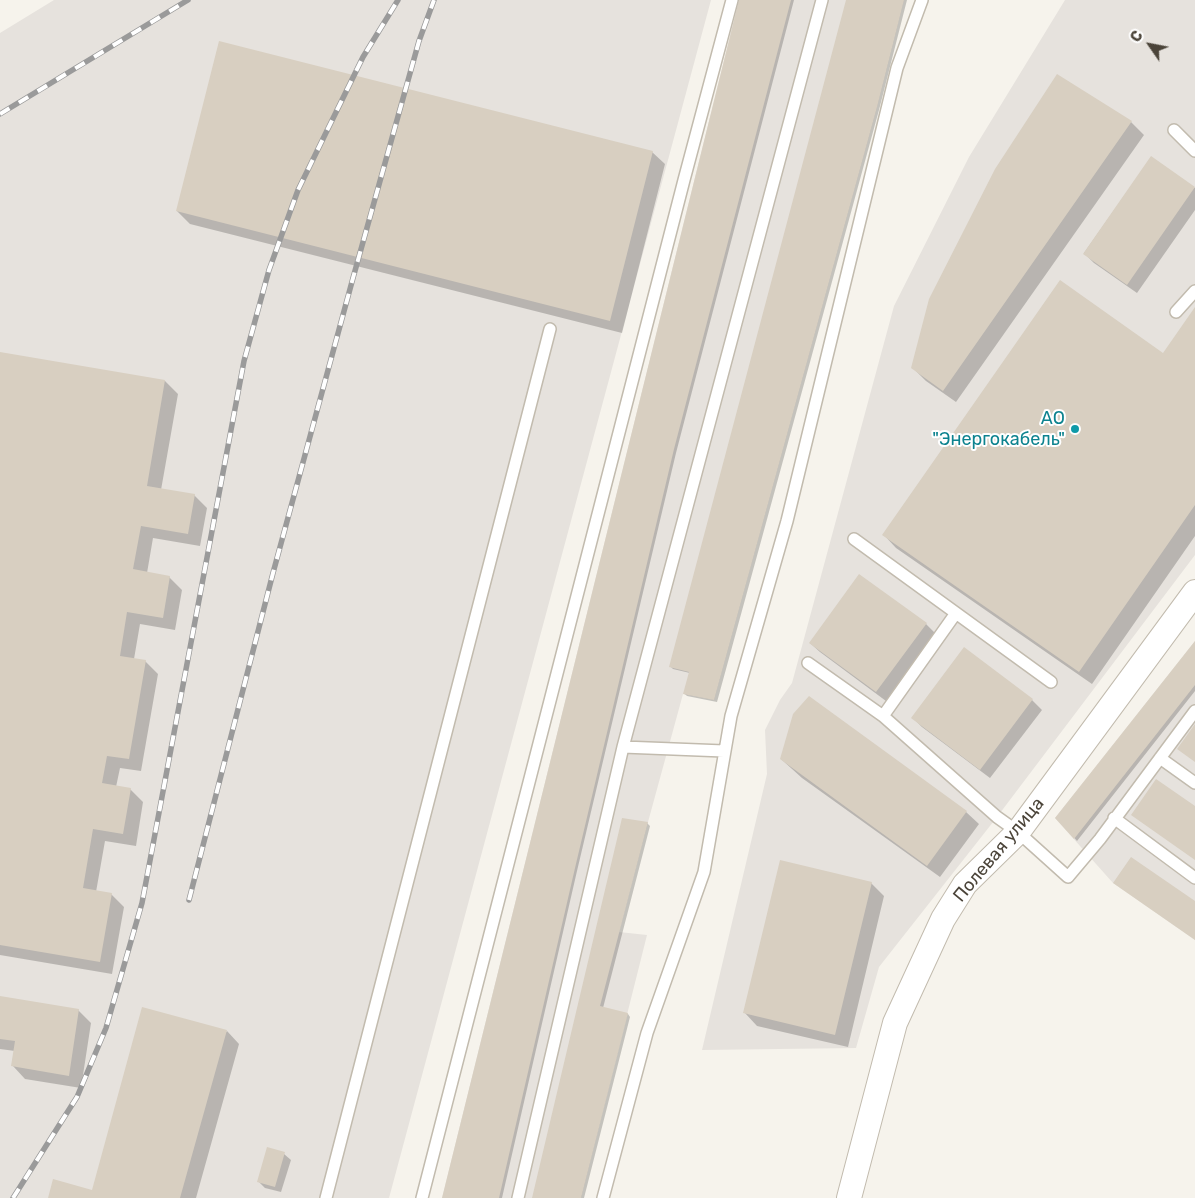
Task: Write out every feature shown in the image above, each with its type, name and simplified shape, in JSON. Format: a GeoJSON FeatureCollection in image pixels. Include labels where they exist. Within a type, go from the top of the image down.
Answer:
{"type":"FeatureCollection","features":[{"type":"Feature","properties":{"kind":"street","name":"Полевая улица"},"geometry":{"type":"LineString","coordinates":[[850,1197],[895,1022],[943,919],[965,884],[1018,832],[1195,592]]}},
{"type":"Feature","properties":{"kind":"lane"},"geometry":{"type":"LineString","coordinates":[[422,1198],[681,189],[732,0]]}},
{"type":"Feature","properties":{"kind":"lane"},"geometry":{"type":"LineString","coordinates":[[518,1198],[623,747],[822,0]]}},
{"type":"Feature","properties":{"kind":"lane"},"geometry":{"type":"LineString","coordinates":[[604,1198],[647,1033],[704,872],[731,716],[787,521],[897,68],[922,0]]}},
{"type":"Feature","properties":{"kind":"lane"},"geometry":{"type":"LineString","coordinates":[[1174,130],[1195,151]]}},
{"type":"Feature","properties":{"kind":"lane"},"geometry":{"type":"LineString","coordinates":[[1176,312],[1195,290]]}},
{"type":"Feature","properties":{"kind":"lane"},"geometry":{"type":"LineString","coordinates":[[326,1198],[550,329]]}},
{"type":"Feature","properties":{"kind":"lane"},"geometry":{"type":"LineString","coordinates":[[854,539],[1051,682]]}},
{"type":"Feature","properties":{"kind":"lane"},"geometry":{"type":"LineString","coordinates":[[883,716],[956,613]]}},
{"type":"Feature","properties":{"kind":"lane"},"geometry":{"type":"LineString","coordinates":[[808,662],[883,716],[997,817],[1018,832],[1068,878],[1100,839],[1195,710]]}},
{"type":"Feature","properties":{"kind":"lane"},"geometry":{"type":"LineString","coordinates":[[623,747],[724,751]]}},
{"type":"Feature","properties":{"kind":"lane"},"geometry":{"type":"LineString","coordinates":[[1160,758],[1195,782]]}},
{"type":"Feature","properties":{"kind":"lane"},"geometry":{"type":"LineString","coordinates":[[1114,818],[1195,878]]}},
{"type":"Feature","properties":{"kind":"shaded area"},"geometry":{"type":"Polygon","coordinates":[[[54,0],[711,0],[389,1198],[0,1198],[0,33],[54,0]]]}},
{"type":"Feature","properties":{"kind":"shaded area"},"geometry":{"type":"Polygon","coordinates":[[[739,0],[904,0],[877,107],[714,700],[683,694],[648,822],[619,932],[647,935],[581,1198],[442,1198],[739,0]]]}},
{"type":"Feature","properties":{"kind":"shaded area"},"geometry":{"type":"Polygon","coordinates":[[[1065,0],[1195,0],[1195,555],[997,817],[879,967],[856,1048],[702,1050],[767,774],[765,730],[780,700],[792,683],[894,306],[969,157],[1065,0]]]}},
{"type":"Feature","properties":{"kind":"shaded area"},"geometry":{"type":"Polygon","coordinates":[[[1195,641],[1195,940],[1113,883],[1055,818],[1195,641]]]}},
{"type":"Feature","properties":{"kind":"building"},"geometry":{"type":"Polygon","coordinates":[[[739,0],[791,0],[674,449],[499,1198],[442,1198],[739,0]]]}},
{"type":"Feature","properties":{"kind":"building"},"geometry":{"type":"Polygon","coordinates":[[[846,0],[904,0],[877,107],[714,700],[683,694],[689,672],[669,667],[846,0]]]}},
{"type":"Feature","properties":{"kind":"building"},"geometry":{"type":"Polygon","coordinates":[[[219,41],[653,151],[610,321],[176,211],[219,41]]]}},
{"type":"Feature","properties":{"kind":"building"},"geometry":{"type":"Polygon","coordinates":[[[1057,74],[1132,121],[943,391],[911,368],[929,299],[995,169],[1057,74]]]}},
{"type":"Feature","properties":{"kind":"building"},"geometry":{"type":"Polygon","coordinates":[[[1151,156],[1195,187],[1127,285],[1083,254],[1151,156]]]}},
{"type":"Feature","properties":{"kind":"building","name":"АО \"Энергокабель\""},"geometry":{"type":"Polygon","coordinates":[[[1060,280],[1163,353],[1195,307],[1195,505],[1079,672],[882,535],[1060,280]]]}},
{"type":"Feature","properties":{"kind":"building"},"geometry":{"type":"Polygon","coordinates":[[[0,352],[165,380],[147,486],[195,494],[188,534],[141,526],[133,569],[170,576],[163,618],[127,612],[120,656],[146,660],[129,759],[107,756],[102,783],[131,788],[123,834],[93,829],[83,888],[112,893],[100,962],[0,945],[0,352]]]}},
{"type":"Feature","properties":{"kind":"building"},"geometry":{"type":"Polygon","coordinates":[[[859,574],[927,623],[876,692],[809,643],[859,574]]]}},
{"type":"Feature","properties":{"kind":"building"},"geometry":{"type":"Polygon","coordinates":[[[1195,641],[1195,685],[1074,839],[1055,818],[1195,641]]]}},
{"type":"Feature","properties":{"kind":"building"},"geometry":{"type":"Polygon","coordinates":[[[964,647],[1033,699],[980,770],[911,718],[964,647]]]}},
{"type":"Feature","properties":{"kind":"building"},"geometry":{"type":"Polygon","coordinates":[[[809,696],[967,811],[927,866],[780,759],[793,714],[809,696]]]}},
{"type":"Feature","properties":{"kind":"building"},"geometry":{"type":"Polygon","coordinates":[[[1195,724],[1195,762],[1177,749],[1195,724]]]}},
{"type":"Feature","properties":{"kind":"building"},"geometry":{"type":"Polygon","coordinates":[[[1156,779],[1195,806],[1195,860],[1131,815],[1156,779]]]}},
{"type":"Feature","properties":{"kind":"building"},"geometry":{"type":"Polygon","coordinates":[[[622,818],[648,822],[600,1006],[628,1013],[581,1198],[532,1198],[622,818]]]}},
{"type":"Feature","properties":{"kind":"building"},"geometry":{"type":"Polygon","coordinates":[[[1131,857],[1195,901],[1195,940],[1113,883],[1131,857]]]}},
{"type":"Feature","properties":{"kind":"building"},"geometry":{"type":"Polygon","coordinates":[[[780,860],[872,882],[835,1035],[743,1013],[780,860]]]}},
{"type":"Feature","properties":{"kind":"building"},"geometry":{"type":"Polygon","coordinates":[[[0,996],[79,1009],[69,1076],[11,1066],[15,1041],[0,1039],[0,996]]]}},
{"type":"Feature","properties":{"kind":"building"},"geometry":{"type":"Polygon","coordinates":[[[142,1007],[227,1030],[180,1198],[48,1198],[53,1179],[92,1190],[142,1007]]]}},
{"type":"Feature","properties":{"kind":"building"},"geometry":{"type":"Polygon","coordinates":[[[267,1147],[285,1152],[275,1187],[257,1182],[267,1147]]]}},
{"type":"Feature","properties":{"kind":"railway"},"geometry":{"type":"LineString","coordinates":[[0,114],[188,0]]}},
{"type":"Feature","properties":{"kind":"railway"},"geometry":{"type":"LineString","coordinates":[[13,1198],[77,1097],[106,1028],[142,903],[244,361],[269,270],[298,190],[363,57],[398,0]]}},
{"type":"Feature","properties":{"kind":"railway"},"geometry":{"type":"LineString","coordinates":[[189,900],[273,573],[353,278],[419,41],[434,0]]}},
{"type":"Feature","properties":{"kind":"place","name":"АО \"Энергокабель\""},"geometry":{"type":"Point","coordinates":[1075,429]}}]}
